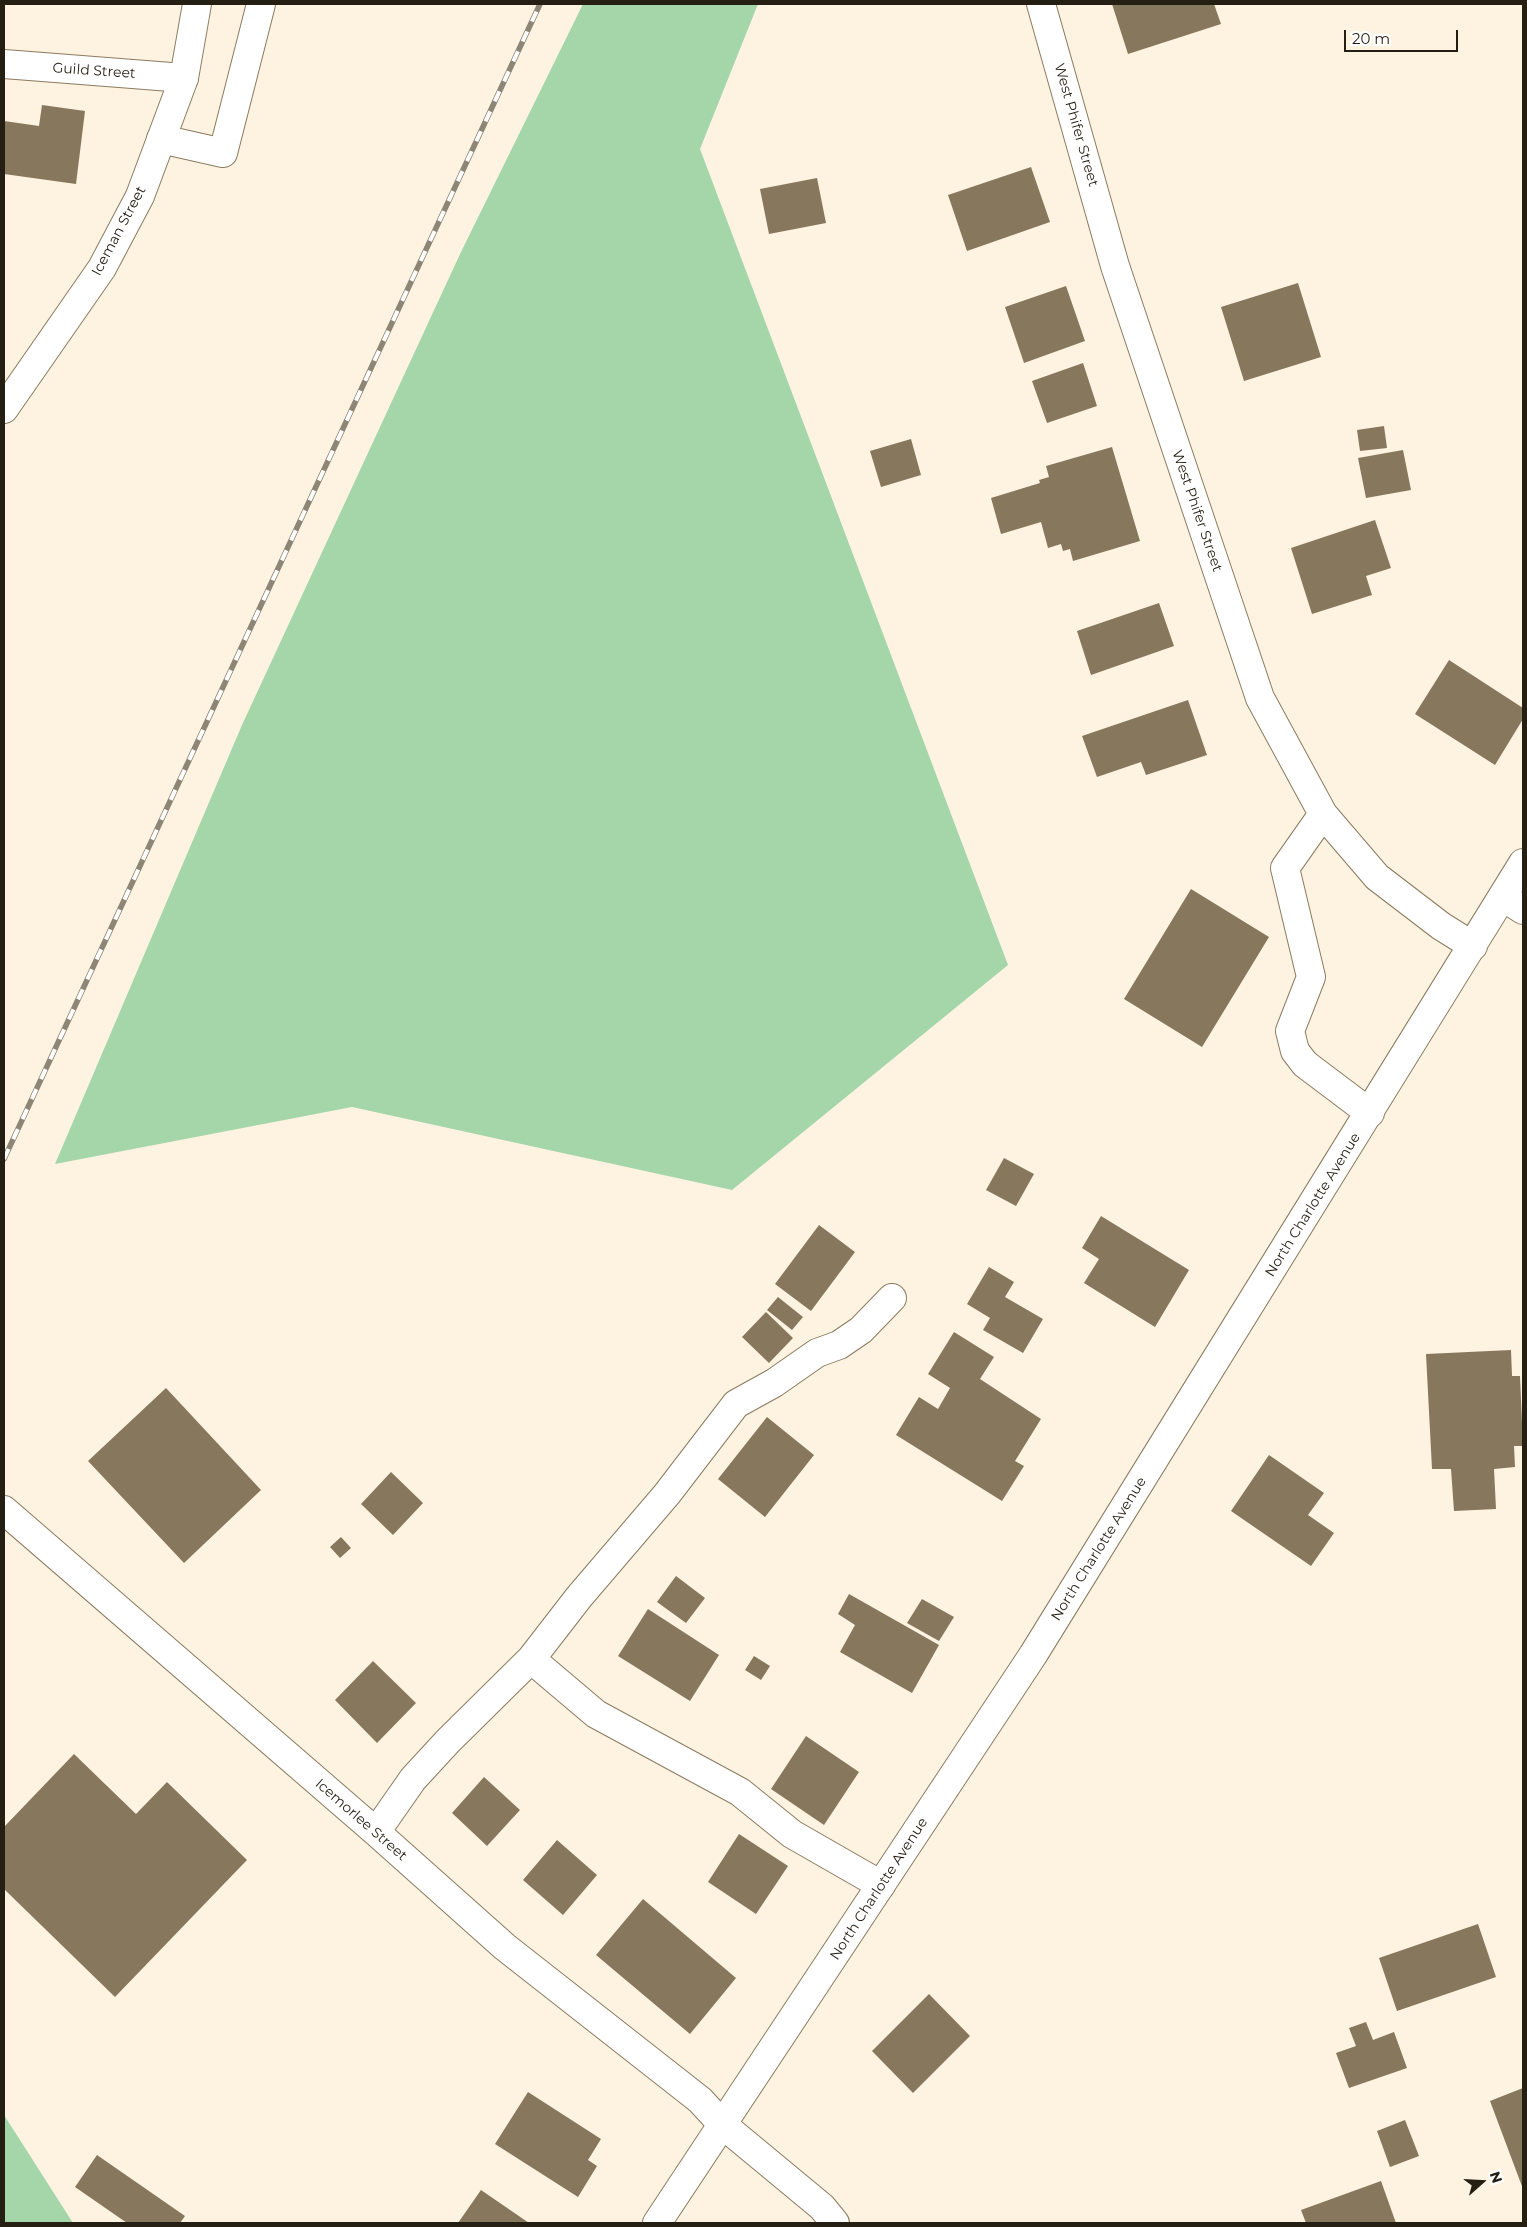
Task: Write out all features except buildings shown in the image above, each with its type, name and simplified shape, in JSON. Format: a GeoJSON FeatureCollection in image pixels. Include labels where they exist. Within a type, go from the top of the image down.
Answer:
{"type":"FeatureCollection","features":[{"type":"Feature","properties":{"kind":"street","name":"Iceman Street"},"geometry":{"type":"LineString","coordinates":[[4,409],[102,268],[140,196],[184,78],[197,4]]}},
{"type":"Feature","properties":{"kind":"street"},"geometry":{"type":"LineString","coordinates":[[161,139],[223,153],[261,4]]}},
{"type":"Feature","properties":{"kind":"street","name":"West Phifer Street"},"geometry":{"type":"LineString","coordinates":[[1041,4],[1115,266],[1260,698],[1323,814],[1377,877],[1441,926],[1473,946]]}},
{"type":"Feature","properties":{"kind":"street","name":"Guild Street"},"geometry":{"type":"LineString","coordinates":[[4,64],[184,78]]}},
{"type":"Feature","properties":{"kind":"street"},"geometry":{"type":"LineString","coordinates":[[1323,814],[1285,868],[1311,977],[1290,1031],[1295,1051],[1305,1064],[1370,1113]]}},
{"type":"Feature","properties":{"kind":"street","name":"North Charlotte Avenue"},"geometry":{"type":"LineString","coordinates":[[657,2223],[1033,1656],[1473,946],[1513,904],[1523,863]]}},
{"type":"Feature","properties":{"kind":"street"},"geometry":{"type":"LineString","coordinates":[[376,1832],[413,1779],[530,1659],[579,1597],[666,1494],[736,1404],[774,1383],[816,1353],[839,1345],[861,1330],[892,1298]]}},
{"type":"Feature","properties":{"kind":"street","name":"Icemorlee Street"},"geometry":{"type":"LineString","coordinates":[[4,1510],[376,1832],[505,1947],[700,2100],[723,2124],[822,2207],[835,2223]]}},
{"type":"Feature","properties":{"kind":"street"},"geometry":{"type":"LineString","coordinates":[[530,1659],[596,1714],[740,1792],[792,1834],[881,1885]]}},
{"type":"Feature","properties":{"kind":"green space"},"geometry":{"type":"Polygon","coordinates":[[[583,4],[758,4],[700,149],[1008,965],[732,1190],[352,1107],[55,1164],[242,725],[461,252],[583,4]]]}},
{"type":"Feature","properties":{"kind":"green space"},"geometry":{"type":"Polygon","coordinates":[[[4,2115],[73,2223],[4,2223],[4,2115]]]}},
{"type":"Feature","properties":{"kind":"railway"},"geometry":{"type":"LineString","coordinates":[[4,1159],[540,4]]}}]}
